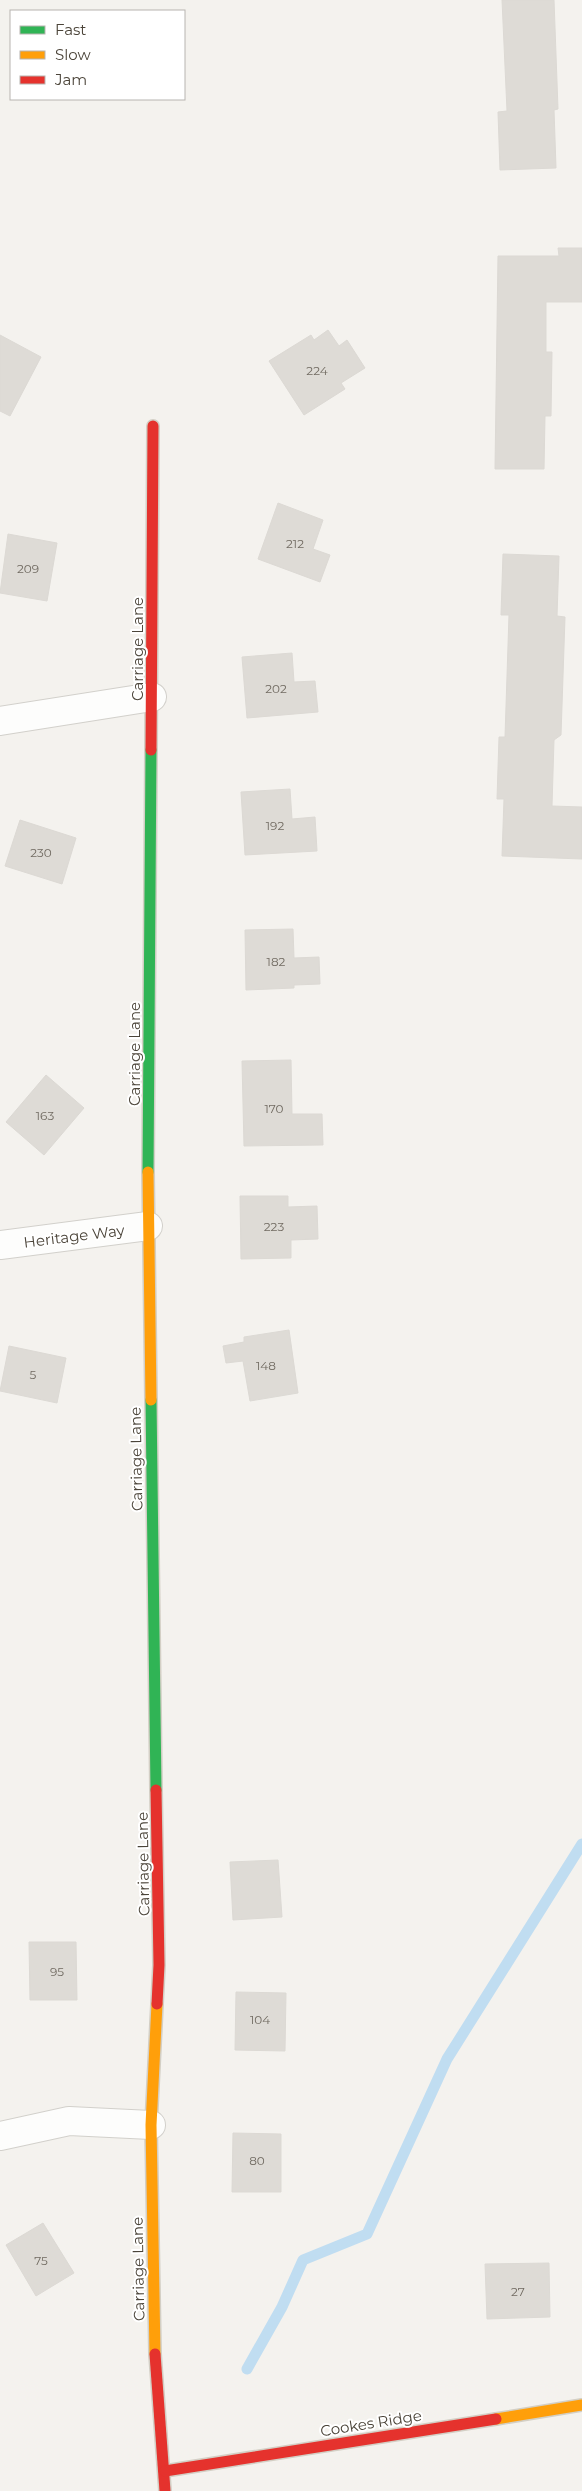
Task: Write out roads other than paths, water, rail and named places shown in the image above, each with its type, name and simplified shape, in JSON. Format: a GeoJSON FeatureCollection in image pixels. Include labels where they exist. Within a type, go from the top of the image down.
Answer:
{"type":"FeatureCollection","features":[{"type":"Feature","properties":{"kind":"street","name":"Carriage Lane"},"geometry":{"type":"LineString","coordinates":[[153,426],[148,1226],[159,1965],[151,2125],[154,2340],[166,2471],[165,2491]]}},
{"type":"Feature","properties":{"kind":"street"},"geometry":{"type":"LineString","coordinates":[[0,721],[152,697]]}},
{"type":"Feature","properties":{"kind":"street","name":"Heritage Way"},"geometry":{"type":"LineString","coordinates":[[0,1245],[148,1226]]}},
{"type":"Feature","properties":{"kind":"street"},"geometry":{"type":"LineString","coordinates":[[0,2136],[69,2121],[151,2125]]}},
{"type":"Feature","properties":{"kind":"street","name":"Cookes Ridge"},"geometry":{"type":"LineString","coordinates":[[166,2471],[582,2405]]}},
{"type":"Feature","properties":{"kind":"waterway"},"geometry":{"type":"LineString","coordinates":[[247,2369],[282,2307],[303,2260],[367,2234],[447,2059],[582,1844]]}}]}
